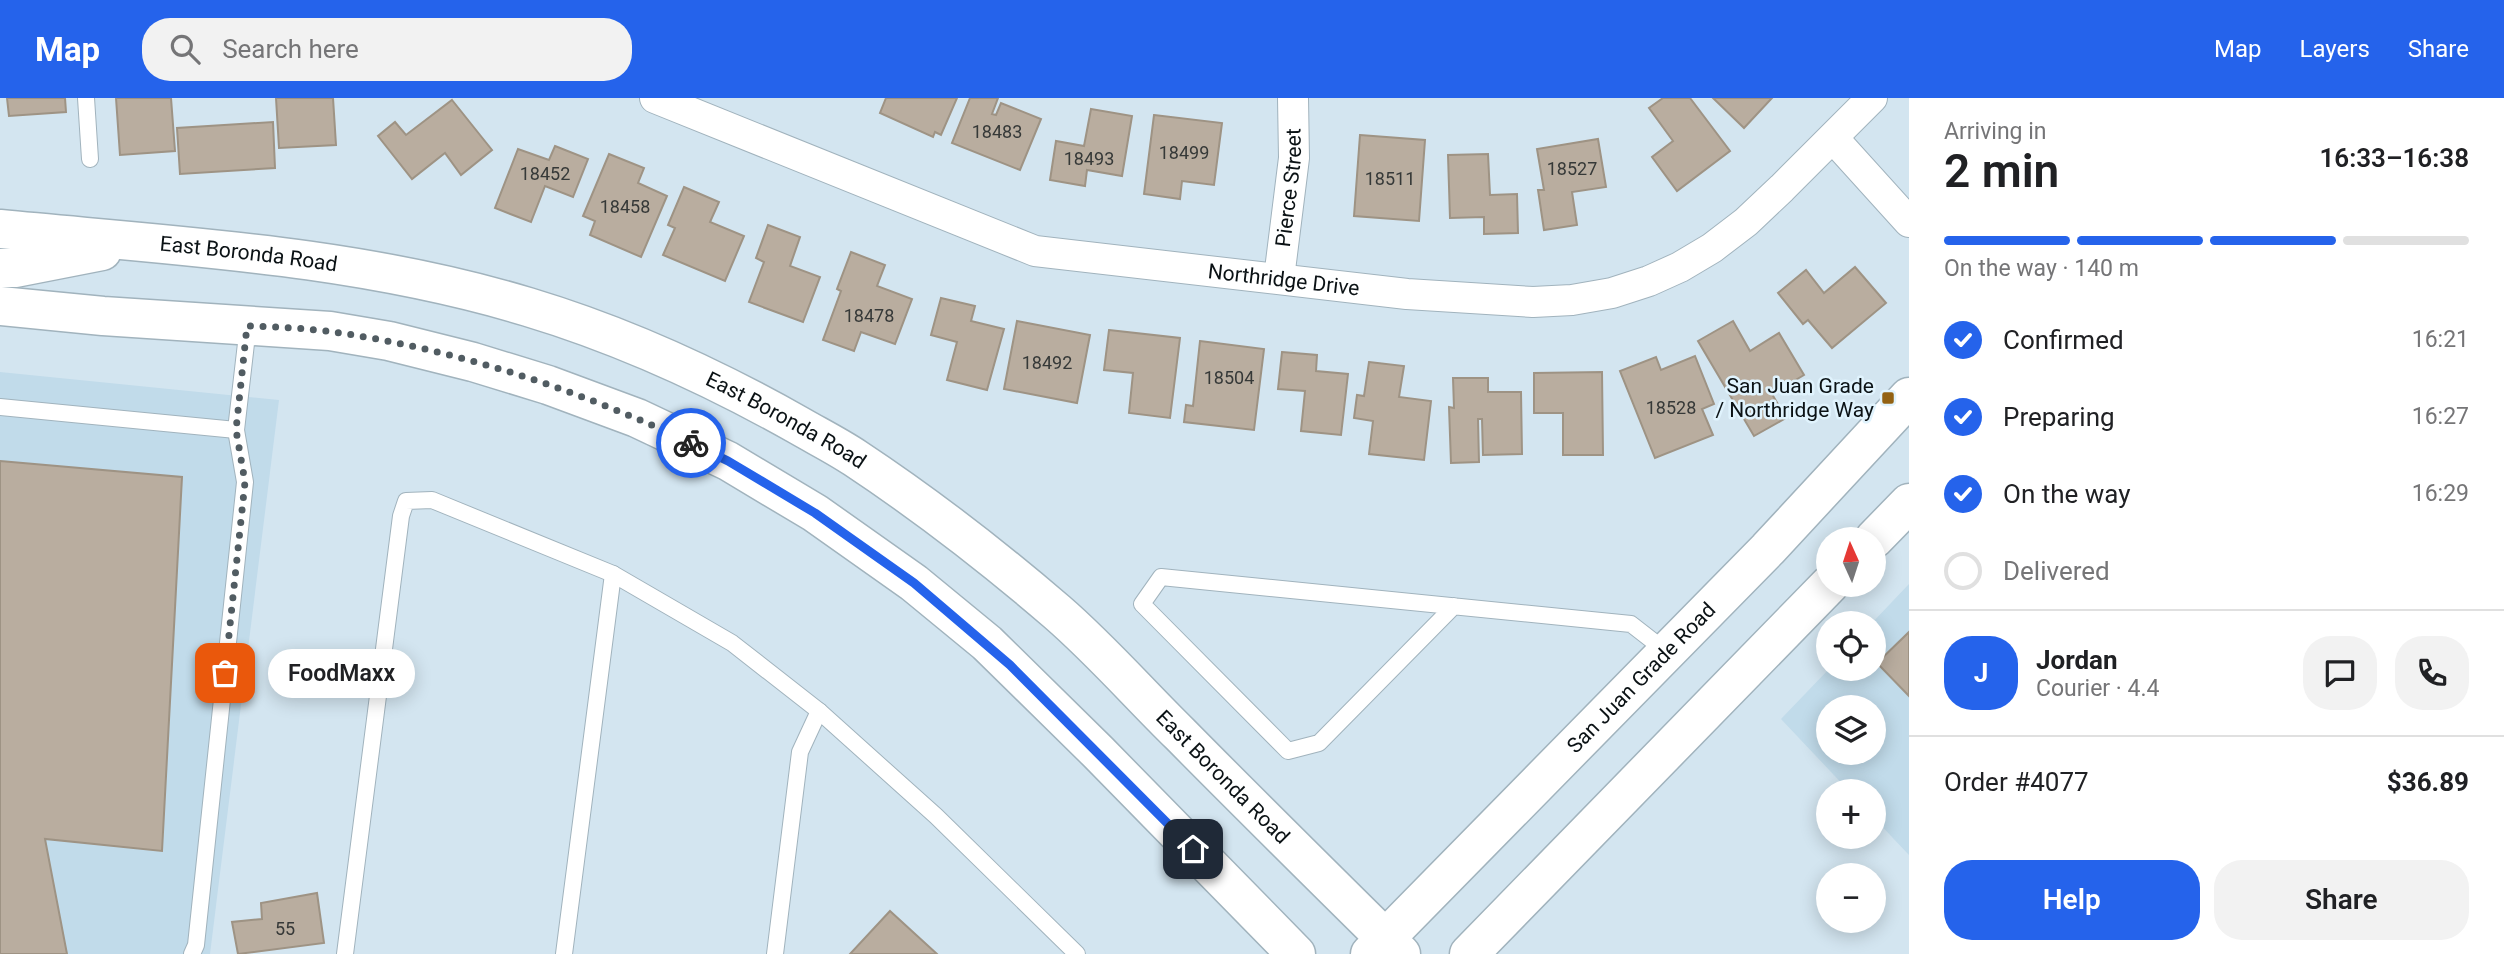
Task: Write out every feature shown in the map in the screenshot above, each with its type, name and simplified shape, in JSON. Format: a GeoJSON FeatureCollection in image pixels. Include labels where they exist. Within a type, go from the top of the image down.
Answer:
{"type":"FeatureCollection","features":[{"type":"Feature","properties":{"kind":"main road","name":"East Boronda Road"},"geometry":{"type":"LineString","coordinates":[[0,229],[212,249],[357,268],[443,285],[528,307],[689,368],[764,405],[852,455],[918,501],[1061,615],[1386,949]]}},
{"type":"Feature","properties":{"kind":"main road"},"geometry":{"type":"LineString","coordinates":[[0,268],[15,268],[146,243]]}},
{"type":"Feature","properties":{"kind":"main road"},"geometry":{"type":"LineString","coordinates":[[0,306],[330,331],[389,341],[473,362],[548,385],[637,418],[739,467],[815,513],[914,583],[987,643],[1296,954]]}},
{"type":"Feature","properties":{"kind":"main road","name":"San Juan Grade Road"},"geometry":{"type":"LineString","coordinates":[[1386,949],[1768,549],[1909,397]]}},
{"type":"Feature","properties":{"kind":"main road"},"geometry":{"type":"LineString","coordinates":[[1886,527],[1909,503]]}},
{"type":"Feature","properties":{"kind":"main road"},"geometry":{"type":"LineString","coordinates":[[1469,954],[1817,597]]}},
{"type":"Feature","properties":{"kind":"street","name":"Northridge Drive"},"geometry":{"type":"LineString","coordinates":[[654,98],[1035,251],[1407,294],[1534,302],[1572,300],[1612,293],[1649,281],[1712,248],[1746,222],[1872,98]]}},
{"type":"Feature","properties":{"kind":"street","name":"Pierce Street"},"geometry":{"type":"LineString","coordinates":[[1279,278],[1294,158],[1293,98]]}},
{"type":"Feature","properties":{"kind":"street"},"geometry":{"type":"LineString","coordinates":[[1833,138],[1909,222]]}},
{"type":"Feature","properties":{"kind":"lane"},"geometry":{"type":"LineString","coordinates":[[86,98],[90,159]]}},
{"type":"Feature","properties":{"kind":"lane"},"geometry":{"type":"LineString","coordinates":[[192,954],[198,932],[245,482],[236,430],[247,326]]}},
{"type":"Feature","properties":{"kind":"lane"},"geometry":{"type":"LineString","coordinates":[[0,407],[236,430]]}},
{"type":"Feature","properties":{"kind":"lane"},"geometry":{"type":"LineString","coordinates":[[345,954],[401,516],[406,501],[432,500],[614,574],[732,643],[819,711],[936,816],[1077,954]]}},
{"type":"Feature","properties":{"kind":"lane"},"geometry":{"type":"LineString","coordinates":[[564,954],[614,574]]}},
{"type":"Feature","properties":{"kind":"lane"},"geometry":{"type":"LineString","coordinates":[[1454,606],[1319,743],[1288,751],[1142,604],[1161,577],[1454,606],[1631,624],[1667,652]]}},
{"type":"Feature","properties":{"kind":"lane"},"geometry":{"type":"LineString","coordinates":[[775,954],[800,752],[819,711]]}},
{"type":"Feature","properties":{"kind":"shaded area"},"geometry":{"type":"Polygon","coordinates":[[[0,372],[279,400],[210,954],[0,954],[0,372]]]}},
{"type":"Feature","properties":{"kind":"shaded area"},"geometry":{"type":"Polygon","coordinates":[[[1909,584],[1909,855],[1886,831],[1886,779],[1838,779],[1824,765],[1886,765],[1886,695],[1816,695],[1816,756],[1781,719],[1817,681],[1886,681],[1886,611],[1883,611],[1909,584]]]}},
{"type":"Feature","properties":{"kind":"building"},"geometry":{"type":"Polygon","coordinates":[[[7,98],[65,98],[66,112],[9,116],[7,98]]]}},
{"type":"Feature","properties":{"kind":"building"},"geometry":{"type":"Polygon","coordinates":[[[116,98],[171,98],[175,151],[120,155],[116,98]]]}},
{"type":"Feature","properties":{"kind":"building"},"geometry":{"type":"Polygon","coordinates":[[[276,98],[333,98],[336,145],[279,148],[276,98]]]}},
{"type":"Feature","properties":{"kind":"building"},"geometry":{"type":"Polygon","coordinates":[[[886,98],[957,98],[941,135],[935,132],[933,137],[880,113],[886,98]]]}},
{"type":"Feature","properties":{"kind":"building"},"geometry":{"type":"Polygon","coordinates":[[[970,98],[998,98],[992,114],[996,115],[1001,103],[1041,119],[1020,170],[952,143],[970,98]]]}},
{"type":"Feature","properties":{"kind":"building"},"geometry":{"type":"Polygon","coordinates":[[[1663,98],[1690,98],[1730,151],[1677,191],[1652,157],[1673,141],[1649,108],[1663,98]]]}},
{"type":"Feature","properties":{"kind":"building"},"geometry":{"type":"Polygon","coordinates":[[[1713,98],[1772,98],[1744,128],[1713,98]]]}},
{"type":"Feature","properties":{"kind":"building"},"geometry":{"type":"Polygon","coordinates":[[[452,100],[492,150],[461,175],[445,153],[412,179],[378,136],[395,122],[406,135],[452,100]]]}},
{"type":"Feature","properties":{"kind":"building"},"geometry":{"type":"Polygon","coordinates":[[[1091,109],[1132,116],[1122,176],[1087,170],[1085,186],[1050,180],[1056,141],[1084,146],[1091,109]]]}},
{"type":"Feature","properties":{"kind":"building"},"geometry":{"type":"Polygon","coordinates":[[[1154,115],[1222,123],[1214,185],[1182,181],[1180,199],[1144,194],[1154,115]]]}},
{"type":"Feature","properties":{"kind":"building"},"geometry":{"type":"Polygon","coordinates":[[[273,122],[275,168],[180,174],[177,128],[273,122]]]}},
{"type":"Feature","properties":{"kind":"building"},"geometry":{"type":"Polygon","coordinates":[[[1360,135],[1425,140],[1419,221],[1354,216],[1360,135]]]}},
{"type":"Feature","properties":{"kind":"building"},"geometry":{"type":"Polygon","coordinates":[[[1598,139],[1606,187],[1572,192],[1577,225],[1544,230],[1538,190],[1544,190],[1537,149],[1598,139]]]}},
{"type":"Feature","properties":{"kind":"building"},"geometry":{"type":"Polygon","coordinates":[[[555,146],[588,159],[573,197],[545,186],[531,222],[495,208],[518,149],[549,160],[555,146]]]}},
{"type":"Feature","properties":{"kind":"building"},"geometry":{"type":"Polygon","coordinates":[[[609,154],[644,168],[638,183],[667,196],[641,257],[590,235],[595,221],[583,216],[609,154]]]}},
{"type":"Feature","properties":{"kind":"building"},"geometry":{"type":"Polygon","coordinates":[[[1488,154],[1490,195],[1517,194],[1518,233],[1484,234],[1484,217],[1450,218],[1448,155],[1488,154]]]}},
{"type":"Feature","properties":{"kind":"building"},"geometry":{"type":"Polygon","coordinates":[[[684,187],[719,202],[710,222],[744,236],[725,281],[663,255],[675,228],[668,225],[684,187]]]}},
{"type":"Feature","properties":{"kind":"building"},"geometry":{"type":"Polygon","coordinates":[[[768,225],[800,237],[790,266],[820,277],[803,322],[749,302],[764,262],[756,258],[768,225]]]}},
{"type":"Feature","properties":{"kind":"building"},"geometry":{"type":"Polygon","coordinates":[[[851,252],[885,265],[877,286],[912,299],[895,344],[861,332],[854,351],[823,340],[841,291],[837,289],[851,252]]]}},
{"type":"Feature","properties":{"kind":"building"},"geometry":{"type":"Polygon","coordinates":[[[1855,267],[1886,303],[1832,348],[1808,320],[1803,324],[1778,293],[1806,270],[1824,293],[1855,267]]]}},
{"type":"Feature","properties":{"kind":"building"},"geometry":{"type":"Polygon","coordinates":[[[941,298],[975,306],[971,321],[1004,329],[987,390],[947,380],[957,342],[931,335],[941,298]]]}},
{"type":"Feature","properties":{"kind":"building"},"geometry":{"type":"Polygon","coordinates":[[[1017,321],[1090,335],[1077,403],[1004,389],[1017,321]]]}},
{"type":"Feature","properties":{"kind":"building"},"geometry":{"type":"Polygon","coordinates":[[[1733,321],[1750,351],[1779,333],[1804,375],[1772,394],[1786,418],[1754,436],[1698,341],[1733,321]]]}},
{"type":"Feature","properties":{"kind":"building"},"geometry":{"type":"Polygon","coordinates":[[[1109,330],[1180,338],[1170,418],[1129,413],[1133,373],[1104,370],[1109,330]]]}},
{"type":"Feature","properties":{"kind":"building"},"geometry":{"type":"Polygon","coordinates":[[[1200,341],[1264,349],[1254,430],[1184,422],[1186,405],[1193,406],[1200,341]]]}},
{"type":"Feature","properties":{"kind":"building"},"geometry":{"type":"Polygon","coordinates":[[[1282,352],[1317,355],[1316,371],[1348,374],[1341,435],[1301,431],[1305,391],[1278,389],[1282,352]]]}},
{"type":"Feature","properties":{"kind":"building"},"geometry":{"type":"Polygon","coordinates":[[[1695,356],[1714,404],[1702,409],[1713,435],[1655,458],[1620,371],[1656,357],[1661,370],[1695,356]]]}},
{"type":"Feature","properties":{"kind":"building"},"geometry":{"type":"Polygon","coordinates":[[[1369,362],[1404,366],[1399,397],[1431,401],[1424,460],[1369,454],[1373,421],[1354,418],[1357,395],[1364,396],[1369,362]]]}},
{"type":"Feature","properties":{"kind":"building"},"geometry":{"type":"Polygon","coordinates":[[[1602,372],[1603,455],[1563,455],[1563,413],[1534,413],[1534,373],[1602,372]]]}},
{"type":"Feature","properties":{"kind":"building"},"geometry":{"type":"Polygon","coordinates":[[[1453,378],[1488,378],[1488,392],[1521,392],[1522,454],[1483,455],[1482,419],[1478,419],[1479,462],[1451,463],[1449,407],[1454,408],[1453,378]]]}},
{"type":"Feature","properties":{"kind":"building"},"geometry":{"type":"Polygon","coordinates":[[[0,461],[182,477],[162,851],[45,839],[67,954],[0,954],[0,461]]]}},
{"type":"Feature","properties":{"kind":"building"},"geometry":{"type":"Polygon","coordinates":[[[1909,632],[1909,696],[1886,672],[1886,654],[1909,632]]]}},
{"type":"Feature","properties":{"kind":"building"},"geometry":{"type":"Polygon","coordinates":[[[317,893],[324,943],[238,954],[232,922],[262,919],[261,903],[317,893]]]}},
{"type":"Feature","properties":{"kind":"building"},"geometry":{"type":"Polygon","coordinates":[[[890,911],[937,954],[850,954],[890,911]]]}},
{"type":"Feature","properties":{"kind":"way so far"},"geometry":{"type":"LineString","coordinates":[[225,673],[245,482],[236,430],[247,326],[330,331],[389,341],[473,362],[570,393],[637,418],[691,443]]}},
{"type":"Feature","properties":{"kind":"place","name":"San Juan Grade / Northridge Way"},"geometry":{"type":"Point","coordinates":[1888,398]}},
{"type":"Feature","properties":{"kind":"place","name":"FoodMaxx"},"geometry":{"type":"Point","coordinates":[225,673]}},
{"type":"Feature","properties":{"kind":"route"},"geometry":{"type":"LineString","coordinates":[[691,443],[728,461],[815,513],[914,583],[987,643],[1193,849]]}}]}
